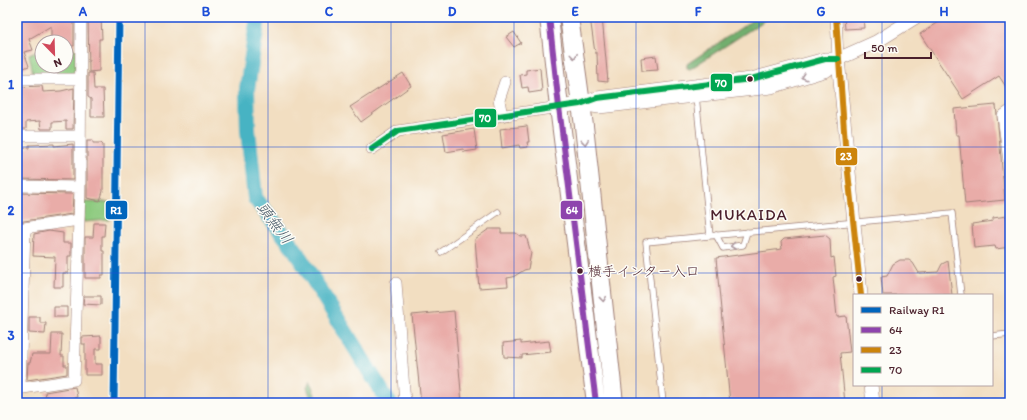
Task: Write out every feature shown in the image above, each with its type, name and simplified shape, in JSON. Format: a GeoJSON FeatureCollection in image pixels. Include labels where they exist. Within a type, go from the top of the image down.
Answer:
{"type":"FeatureCollection","features":[{"type":"Feature","properties":{"kind":"highway"},"geometry":{"type":"LineString","coordinates":[[549,17],[596,403]]}},
{"type":"Feature","properties":{"kind":"highway"},"geometry":{"type":"LineString","coordinates":[[569,17],[614,403]]}},
{"type":"Feature","properties":{"kind":"street"},"geometry":{"type":"LineString","coordinates":[[79,220],[21,228],[19,389],[74,380],[79,220],[80,187],[79,79],[81,17]]}},
{"type":"Feature","properties":{"kind":"street"},"geometry":{"type":"LineString","coordinates":[[836,17],[838,60],[861,294]]}},
{"type":"Feature","properties":{"kind":"street"},"geometry":{"type":"LineString","coordinates":[[580,104],[599,107],[771,87],[827,70],[838,60],[876,42],[916,17]]}},
{"type":"Feature","properties":{"kind":"street"},"geometry":{"type":"LineString","coordinates":[[372,149],[398,131],[580,104],[597,98],[751,79],[825,59],[838,60]]}},
{"type":"Feature","properties":{"kind":"street"},"geometry":{"type":"LineString","coordinates":[[18,78],[79,79]]}},
{"type":"Feature","properties":{"kind":"street"},"geometry":{"type":"LineString","coordinates":[[502,116],[499,100],[505,82]]}},
{"type":"Feature","properties":{"kind":"street"},"geometry":{"type":"LineString","coordinates":[[1010,111],[1003,116],[1010,161],[1010,178]]}},
{"type":"Feature","properties":{"kind":"street"},"geometry":{"type":"LineString","coordinates":[[17,136],[79,136]]}},
{"type":"Feature","properties":{"kind":"street"},"geometry":{"type":"LineString","coordinates":[[17,186],[80,187]]}},
{"type":"Feature","properties":{"kind":"street"},"geometry":{"type":"LineString","coordinates":[[396,283],[405,403]]}},
{"type":"Feature","properties":{"kind":"street"},"geometry":{"type":"LineString","coordinates":[[871,386],[873,403]]}},
{"type":"Feature","properties":{"kind":"lane"},"geometry":{"type":"LineString","coordinates":[[696,96],[710,236]]}},
{"type":"Feature","properties":{"kind":"lane"},"geometry":{"type":"LineString","coordinates":[[441,252],[498,212]]}},
{"type":"Feature","properties":{"kind":"lane"},"geometry":{"type":"LineString","coordinates":[[663,403],[646,242],[952,213],[961,294]]}},
{"type":"Feature","properties":{"kind":"lane"},"geometry":{"type":"LineString","coordinates":[[716,235],[723,248],[743,245],[747,232]]}},
{"type":"Feature","properties":{"kind":"lane"},"geometry":{"type":"LineString","coordinates":[[993,336],[1010,334]]}},
{"type":"Feature","properties":{"kind":"green space"},"geometry":{"type":"Polygon","coordinates":[[[757,17],[770,17],[690,69],[687,68],[687,64],[757,17]]]}},
{"type":"Feature","properties":{"kind":"green space"},"geometry":{"type":"Polygon","coordinates":[[[74,49],[76,49],[76,70],[74,72],[74,49]]]}},
{"type":"Feature","properties":{"kind":"green space"},"geometry":{"type":"Polygon","coordinates":[[[34,52],[34,74],[71,74],[70,75],[33,74],[29,54],[34,52]]]}},
{"type":"Feature","properties":{"kind":"green space"},"geometry":{"type":"Polygon","coordinates":[[[84,202],[110,202],[110,220],[83,222],[84,202]]]}},
{"type":"Feature","properties":{"kind":"green space"},"geometry":{"type":"Polygon","coordinates":[[[310,381],[318,403],[313,403],[307,388],[310,381]]]}},
{"type":"Feature","properties":{"kind":"building"},"geometry":{"type":"Polygon","coordinates":[[[17,17],[74,17],[74,34],[51,34],[51,26],[37,34],[34,34],[34,36],[29,39],[33,50],[24,52],[29,66],[21,69],[17,57],[17,17]]]}},
{"type":"Feature","properties":{"kind":"building"},"geometry":{"type":"Polygon","coordinates":[[[88,17],[101,17],[102,39],[99,39],[99,71],[89,72],[88,17]]]}},
{"type":"Feature","properties":{"kind":"building"},"geometry":{"type":"Polygon","coordinates":[[[590,17],[602,17],[608,82],[598,81],[597,53],[595,53],[590,17]]]}},
{"type":"Feature","properties":{"kind":"building"},"geometry":{"type":"Polygon","coordinates":[[[844,17],[863,17],[864,28],[845,29],[844,17]]]}},
{"type":"Feature","properties":{"kind":"building"},"geometry":{"type":"Polygon","coordinates":[[[947,17],[1005,17],[1010,24],[1010,93],[999,76],[963,99],[920,34],[947,17]]]}},
{"type":"Feature","properties":{"kind":"building"},"geometry":{"type":"Polygon","coordinates":[[[514,32],[521,43],[514,47],[506,37],[514,32]]]}},
{"type":"Feature","properties":{"kind":"building"},"geometry":{"type":"Polygon","coordinates":[[[656,56],[658,70],[642,71],[641,58],[656,56]]]}},
{"type":"Feature","properties":{"kind":"building"},"geometry":{"type":"Polygon","coordinates":[[[540,68],[542,91],[529,93],[528,87],[522,88],[520,75],[526,74],[526,70],[540,68]]]}},
{"type":"Feature","properties":{"kind":"building"},"geometry":{"type":"Polygon","coordinates":[[[88,73],[93,73],[94,89],[103,89],[104,117],[91,117],[91,99],[88,97],[88,73]]]}},
{"type":"Feature","properties":{"kind":"building"},"geometry":{"type":"Polygon","coordinates":[[[403,73],[411,86],[361,122],[350,107],[403,73]]]}},
{"type":"Feature","properties":{"kind":"building"},"geometry":{"type":"Polygon","coordinates":[[[42,86],[43,92],[61,91],[74,88],[73,129],[66,129],[66,121],[52,122],[52,129],[41,129],[40,121],[26,122],[26,129],[17,129],[19,87],[42,86]]]}},
{"type":"Feature","properties":{"kind":"building"},"geometry":{"type":"Polygon","coordinates":[[[996,105],[1005,200],[965,204],[959,135],[956,135],[954,109],[996,105]]]}},
{"type":"Feature","properties":{"kind":"building"},"geometry":{"type":"Polygon","coordinates":[[[527,126],[529,142],[527,142],[528,147],[520,148],[519,145],[502,148],[500,129],[527,126]]]}},
{"type":"Feature","properties":{"kind":"building"},"geometry":{"type":"Polygon","coordinates":[[[474,129],[477,150],[464,152],[463,149],[446,152],[443,134],[474,129]]]}},
{"type":"Feature","properties":{"kind":"building"},"geometry":{"type":"Polygon","coordinates":[[[87,140],[93,140],[93,143],[101,143],[103,145],[103,191],[100,201],[87,198],[87,140]]]}},
{"type":"Feature","properties":{"kind":"building"},"geometry":{"type":"Polygon","coordinates":[[[54,144],[54,146],[73,144],[73,180],[17,179],[17,149],[29,148],[29,145],[54,144]]]}},
{"type":"Feature","properties":{"kind":"building"},"geometry":{"type":"Polygon","coordinates":[[[17,193],[73,194],[72,214],[17,222],[17,193]]]}},
{"type":"Feature","properties":{"kind":"building"},"geometry":{"type":"Polygon","coordinates":[[[1007,216],[1010,247],[996,249],[995,246],[974,248],[972,224],[993,221],[993,218],[1007,216]]]}},
{"type":"Feature","properties":{"kind":"building"},"geometry":{"type":"Polygon","coordinates":[[[94,223],[105,223],[104,236],[102,236],[102,251],[104,251],[104,275],[101,275],[101,278],[85,278],[85,237],[93,237],[94,223]]]}},
{"type":"Feature","properties":{"kind":"building"},"geometry":{"type":"Polygon","coordinates":[[[489,229],[501,229],[501,233],[516,233],[520,236],[526,236],[531,253],[528,269],[513,277],[507,278],[508,286],[479,288],[475,239],[489,229]]]}},
{"type":"Feature","properties":{"kind":"building"},"geometry":{"type":"Polygon","coordinates":[[[49,231],[63,233],[63,243],[71,243],[71,256],[68,256],[68,273],[63,273],[63,287],[54,287],[55,257],[33,256],[34,234],[49,231]]]}},
{"type":"Feature","properties":{"kind":"building"},"geometry":{"type":"Polygon","coordinates":[[[825,235],[830,239],[831,258],[834,257],[836,276],[833,277],[837,317],[846,316],[850,352],[840,353],[845,403],[730,403],[716,258],[782,249],[781,242],[784,239],[825,235]]]}},
{"type":"Feature","properties":{"kind":"building"},"geometry":{"type":"Polygon","coordinates":[[[900,260],[909,260],[913,263],[919,273],[938,272],[942,264],[948,261],[952,294],[883,294],[881,277],[887,276],[893,264],[900,260]]]}},
{"type":"Feature","properties":{"kind":"building"},"geometry":{"type":"Polygon","coordinates":[[[84,296],[101,296],[101,305],[83,304],[84,296]]]}},
{"type":"Feature","properties":{"kind":"building"},"geometry":{"type":"Polygon","coordinates":[[[54,307],[67,307],[67,317],[54,317],[54,307]]]}},
{"type":"Feature","properties":{"kind":"building"},"geometry":{"type":"Polygon","coordinates":[[[454,311],[462,403],[421,403],[412,315],[454,311]]]}},
{"type":"Feature","properties":{"kind":"building"},"geometry":{"type":"Polygon","coordinates":[[[29,317],[40,317],[40,323],[46,323],[45,334],[29,333],[29,317]]]}},
{"type":"Feature","properties":{"kind":"building"},"geometry":{"type":"Polygon","coordinates":[[[52,334],[62,334],[61,356],[64,356],[64,365],[67,365],[67,374],[27,380],[28,363],[30,363],[32,354],[51,354],[52,334]]]}},
{"type":"Feature","properties":{"kind":"building"},"geometry":{"type":"Polygon","coordinates":[[[101,336],[101,349],[95,349],[95,364],[102,364],[102,375],[85,375],[85,344],[82,344],[82,337],[101,336]]]}},
{"type":"Feature","properties":{"kind":"building"},"geometry":{"type":"Polygon","coordinates":[[[521,341],[521,344],[549,341],[551,352],[522,355],[522,358],[504,357],[503,343],[521,341]]]}},
{"type":"Feature","properties":{"kind":"building"},"geometry":{"type":"Polygon","coordinates":[[[75,387],[77,397],[74,398],[75,403],[49,403],[48,396],[46,397],[45,392],[75,387]]]}},
{"type":"Feature","properties":{"kind":"waterway","name":"頭無川"},"geometry":{"type":"LineString","coordinates":[[258,17],[247,89],[248,130],[255,198],[294,248],[389,403]]}},
{"type":"Feature","properties":{"kind":"rail line","name":"R1"},"geometry":{"type":"LineString","coordinates":[[114,403],[119,17]]}},
{"type":"Feature","properties":{"kind":"transit line","name":"64"},"geometry":{"type":"LineString","coordinates":[[549,17],[596,403]]}},
{"type":"Feature","properties":{"kind":"transit line","name":"23"},"geometry":{"type":"LineString","coordinates":[[836,17],[845,144],[861,294]]}},
{"type":"Feature","properties":{"kind":"transit line","name":"70"},"geometry":{"type":"LineString","coordinates":[[372,149],[398,131],[580,104],[597,98],[751,79],[825,59],[838,59]]}},
{"type":"Feature","properties":{"kind":"place","name":"横手インター入口"},"geometry":{"type":"Point","coordinates":[580,271]}},
{"type":"Feature","properties":{"kind":"district","name":"MUKAIDA"},"geometry":{"type":"Point","coordinates":[749,214]}}]}
